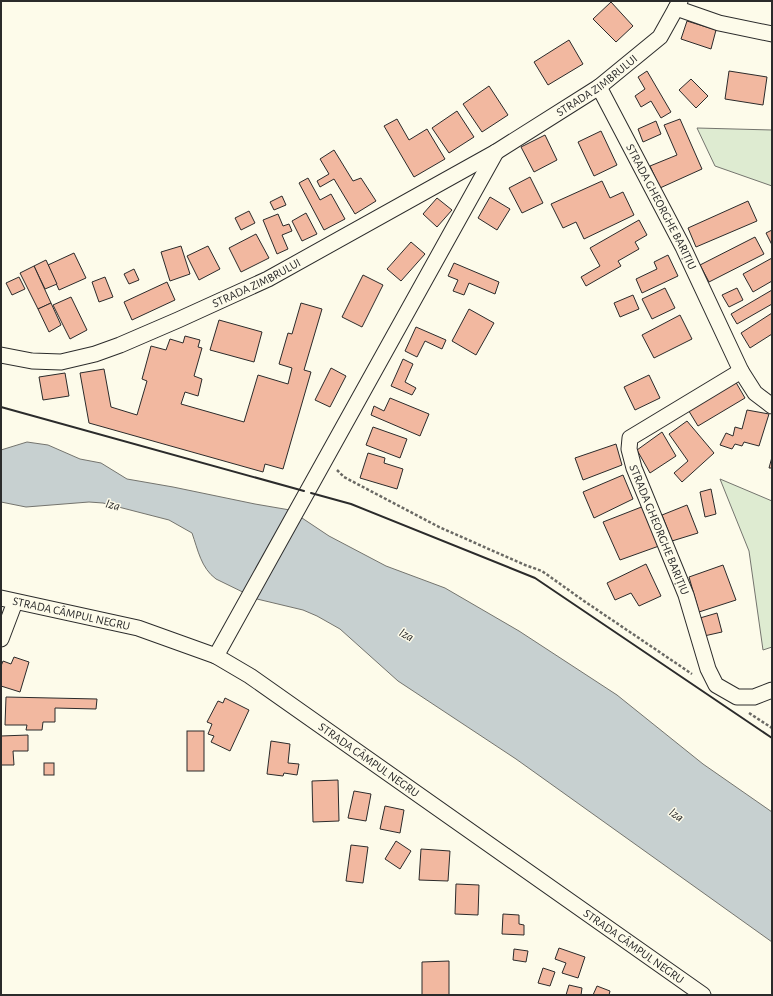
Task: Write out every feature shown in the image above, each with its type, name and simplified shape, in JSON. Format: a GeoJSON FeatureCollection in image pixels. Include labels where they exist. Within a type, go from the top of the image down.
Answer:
{"type":"FeatureCollection","features":[{"type":"Feature","properties":{"kind":"street"},"geometry":{"type":"LineString","coordinates":[[678,5],[719,23],[772,34]]}},
{"type":"Feature","properties":{"kind":"street","name":"STRADA ZIMBRULUI"},"geometry":{"type":"LineString","coordinates":[[1,355],[32,362],[61,362],[95,354],[120,345],[268,279],[496,152],[599,87],[660,37],[678,5]]}},
{"type":"Feature","properties":{"kind":"street","name":"STRADA GHEORGHE BARIȚIU"},"geometry":{"type":"LineString","coordinates":[[599,87],[683,247],[741,371],[755,393],[772,406]]}},
{"type":"Feature","properties":{"kind":"street","name":"STRADA ZIMBRULUI"},"geometry":{"type":"LineString","coordinates":[[216,656],[496,152]]}},
{"type":"Feature","properties":{"kind":"street","name":"STRADA GHEORGHE BARIȚIU"},"geometry":{"type":"LineString","coordinates":[[741,371],[630,438],[629,449],[634,468],[686,595],[708,669],[716,685],[737,697],[754,697],[772,690]]}},
{"type":"Feature","properties":{"kind":"street"},"geometry":{"type":"LineString","coordinates":[[1,639],[8,600]]}},
{"type":"Feature","properties":{"kind":"street","name":"STRADA CÂMPUL NEGRU"},"geometry":{"type":"LineString","coordinates":[[8,600],[138,628],[216,656],[250,676],[703,995]]}},
{"type":"Feature","properties":{"kind":"path"},"geometry":{"type":"LineString","coordinates":[[328,456],[334,467],[344,477],[439,527],[542,571],[694,676]]}},
{"type":"Feature","properties":{"kind":"path"},"geometry":{"type":"LineString","coordinates":[[746,711],[772,728]]}},
{"type":"Feature","properties":{"kind":"green space"},"geometry":{"type":"Polygon","coordinates":[[[697,128],[772,130],[772,186],[715,166],[697,128]]]}},
{"type":"Feature","properties":{"kind":"green space"},"geometry":{"type":"Polygon","coordinates":[[[720,479],[772,501],[772,647],[763,650],[749,551],[720,479]]]}},
{"type":"Feature","properties":{"kind":"water","name":"Iza"},"geometry":{"type":"Polygon","coordinates":[[[27,442],[48,445],[80,459],[101,463],[127,479],[290,510],[329,536],[386,566],[445,588],[519,631],[617,695],[703,764],[772,812],[772,942],[516,759],[398,681],[340,629],[303,610],[257,599],[216,579],[203,564],[192,533],[169,520],[103,503],[89,502],[26,507],[1,502],[1,450],[27,442]]]}},
{"type":"Feature","properties":{"kind":"building"},"geometry":{"type":"Polygon","coordinates":[[[611,2],[633,26],[616,42],[593,19],[611,2]]]}},
{"type":"Feature","properties":{"kind":"building"},"geometry":{"type":"Polygon","coordinates":[[[687,21],[716,30],[711,49],[681,39],[687,21]]]}},
{"type":"Feature","properties":{"kind":"building"},"geometry":{"type":"Polygon","coordinates":[[[569,40],[583,64],[548,85],[534,62],[569,40]]]}},
{"type":"Feature","properties":{"kind":"building"},"geometry":{"type":"Polygon","coordinates":[[[647,71],[671,112],[661,118],[651,101],[641,107],[635,96],[645,89],[638,77],[647,71]]]}},
{"type":"Feature","properties":{"kind":"building"},"geometry":{"type":"Polygon","coordinates":[[[729,71],[767,77],[763,105],[725,99],[729,71]]]}},
{"type":"Feature","properties":{"kind":"building"},"geometry":{"type":"Polygon","coordinates":[[[691,79],[708,96],[696,108],[679,90],[691,79]]]}},
{"type":"Feature","properties":{"kind":"building"},"geometry":{"type":"Polygon","coordinates":[[[489,86],[508,115],[482,132],[463,104],[489,86]]]}},
{"type":"Feature","properties":{"kind":"building"},"geometry":{"type":"Polygon","coordinates":[[[457,111],[474,137],[449,153],[432,128],[457,111]]]}},
{"type":"Feature","properties":{"kind":"building"},"geometry":{"type":"Polygon","coordinates":[[[397,119],[409,140],[427,129],[445,159],[414,177],[384,126],[397,119]]]}},
{"type":"Feature","properties":{"kind":"building"},"geometry":{"type":"Polygon","coordinates":[[[680,119],[702,169],[660,188],[650,166],[677,155],[664,125],[680,119]]]}},
{"type":"Feature","properties":{"kind":"building"},"geometry":{"type":"Polygon","coordinates":[[[656,121],[661,134],[643,142],[638,129],[656,121]]]}},
{"type":"Feature","properties":{"kind":"building"},"geometry":{"type":"Polygon","coordinates":[[[601,131],[617,165],[594,176],[578,142],[601,131]]]}},
{"type":"Feature","properties":{"kind":"building"},"geometry":{"type":"Polygon","coordinates":[[[545,135],[557,160],[534,172],[521,147],[545,135]]]}},
{"type":"Feature","properties":{"kind":"building"},"geometry":{"type":"Polygon","coordinates":[[[334,150],[353,181],[361,178],[376,201],[355,214],[334,179],[320,187],[317,181],[329,174],[320,159],[334,150]]]}},
{"type":"Feature","properties":{"kind":"building"},"geometry":{"type":"Polygon","coordinates":[[[530,177],[543,203],[522,213],[509,188],[530,177]]]}},
{"type":"Feature","properties":{"kind":"building"},"geometry":{"type":"Polygon","coordinates":[[[308,178],[320,200],[331,194],[345,219],[324,230],[299,183],[308,178]]]}},
{"type":"Feature","properties":{"kind":"building"},"geometry":{"type":"Polygon","coordinates":[[[602,181],[610,198],[623,192],[634,215],[584,239],[576,222],[563,228],[551,204],[602,181]]]}},
{"type":"Feature","properties":{"kind":"building"},"geometry":{"type":"Polygon","coordinates":[[[282,196],[286,205],[274,210],[270,202],[282,196]]]}},
{"type":"Feature","properties":{"kind":"building"},"geometry":{"type":"Polygon","coordinates":[[[490,197],[510,209],[497,230],[478,218],[490,197]]]}},
{"type":"Feature","properties":{"kind":"building"},"geometry":{"type":"Polygon","coordinates":[[[437,198],[452,210],[437,227],[423,214],[437,198]]]}},
{"type":"Feature","properties":{"kind":"building"},"geometry":{"type":"Polygon","coordinates":[[[748,201],[757,221],[696,247],[688,228],[748,201]]]}},
{"type":"Feature","properties":{"kind":"building"},"geometry":{"type":"Polygon","coordinates":[[[249,211],[255,223],[241,230],[235,218],[249,211]]]}},
{"type":"Feature","properties":{"kind":"building"},"geometry":{"type":"Polygon","coordinates":[[[306,213],[317,234],[302,241],[292,221],[306,213]]]}},
{"type":"Feature","properties":{"kind":"building"},"geometry":{"type":"Polygon","coordinates":[[[278,214],[283,226],[289,224],[292,231],[282,235],[288,249],[277,254],[263,220],[278,214]]]}},
{"type":"Feature","properties":{"kind":"building"},"geometry":{"type":"Polygon","coordinates":[[[639,220],[647,235],[635,242],[639,249],[618,261],[621,266],[586,286],[581,277],[600,266],[590,248],[639,220]]]}},
{"type":"Feature","properties":{"kind":"building"},"geometry":{"type":"Polygon","coordinates":[[[772,230],[772,245],[766,233],[772,230]]]}},
{"type":"Feature","properties":{"kind":"building"},"geometry":{"type":"Polygon","coordinates":[[[256,234],[269,258],[241,272],[229,248],[256,234]]]}},
{"type":"Feature","properties":{"kind":"building"},"geometry":{"type":"Polygon","coordinates":[[[755,237],[764,254],[709,282],[700,265],[755,237]]]}},
{"type":"Feature","properties":{"kind":"building"},"geometry":{"type":"Polygon","coordinates":[[[411,242],[425,254],[401,281],[387,269],[411,242]]]}},
{"type":"Feature","properties":{"kind":"building"},"geometry":{"type":"Polygon","coordinates":[[[181,246],[190,274],[170,281],[161,252],[181,246]]]}},
{"type":"Feature","properties":{"kind":"building"},"geometry":{"type":"Polygon","coordinates":[[[208,246],[220,269],[199,280],[187,256],[208,246]]]}},
{"type":"Feature","properties":{"kind":"building"},"geometry":{"type":"Polygon","coordinates":[[[74,253],[86,278],[59,290],[48,265],[74,253]]]}},
{"type":"Feature","properties":{"kind":"building"},"geometry":{"type":"Polygon","coordinates":[[[668,255],[678,276],[642,293],[636,279],[657,269],[654,262],[668,255]]]}},
{"type":"Feature","properties":{"kind":"building"},"geometry":{"type":"Polygon","coordinates":[[[772,258],[772,281],[753,292],[743,274],[772,258]]]}},
{"type":"Feature","properties":{"kind":"building"},"geometry":{"type":"Polygon","coordinates":[[[46,260],[57,284],[45,289],[34,266],[46,260]]]}},
{"type":"Feature","properties":{"kind":"building"},"geometry":{"type":"Polygon","coordinates":[[[454,263],[499,282],[495,294],[469,283],[464,295],[453,291],[458,280],[448,276],[454,263]]]}},
{"type":"Feature","properties":{"kind":"building"},"geometry":{"type":"Polygon","coordinates":[[[34,266],[51,303],[38,309],[20,273],[34,266]]]}},
{"type":"Feature","properties":{"kind":"building"},"geometry":{"type":"Polygon","coordinates":[[[134,269],[139,280],[129,284],[124,274],[134,269]]]}},
{"type":"Feature","properties":{"kind":"building"},"geometry":{"type":"Polygon","coordinates":[[[363,275],[383,285],[362,327],[342,317],[363,275]]]}},
{"type":"Feature","properties":{"kind":"building"},"geometry":{"type":"Polygon","coordinates":[[[19,277],[25,289],[12,295],[6,283],[19,277]]]}},
{"type":"Feature","properties":{"kind":"building"},"geometry":{"type":"Polygon","coordinates":[[[105,277],[113,297],[99,302],[92,282],[105,277]]]}},
{"type":"Feature","properties":{"kind":"building"},"geometry":{"type":"Polygon","coordinates":[[[167,282],[175,300],[132,320],[124,302],[167,282]]]}},
{"type":"Feature","properties":{"kind":"building"},"geometry":{"type":"Polygon","coordinates":[[[665,288],[675,308],[652,319],[642,299],[665,288]]]}},
{"type":"Feature","properties":{"kind":"building"},"geometry":{"type":"Polygon","coordinates":[[[737,288],[743,300],[729,307],[722,295],[737,288]]]}},
{"type":"Feature","properties":{"kind":"building"},"geometry":{"type":"Polygon","coordinates":[[[772,290],[772,304],[737,324],[731,314],[772,290]]]}},
{"type":"Feature","properties":{"kind":"building"},"geometry":{"type":"Polygon","coordinates":[[[633,295],[639,309],[620,317],[614,303],[633,295]]]}},
{"type":"Feature","properties":{"kind":"building"},"geometry":{"type":"Polygon","coordinates":[[[71,297],[87,330],[70,339],[53,305],[71,297]]]}},
{"type":"Feature","properties":{"kind":"building"},"geometry":{"type":"Polygon","coordinates":[[[51,303],[61,325],[49,332],[38,309],[51,303]]]}},
{"type":"Feature","properties":{"kind":"building"},"geometry":{"type":"Polygon","coordinates":[[[301,303],[322,309],[304,370],[311,372],[283,469],[265,464],[263,472],[89,423],[80,373],[104,369],[111,407],[137,415],[147,381],[142,379],[151,346],[166,350],[170,339],[183,343],[185,336],[200,340],[198,347],[202,348],[194,376],[202,379],[198,396],[185,392],[181,404],[244,422],[258,375],[288,384],[292,368],[279,364],[288,333],[292,334],[301,303]]]}},
{"type":"Feature","properties":{"kind":"building"},"geometry":{"type":"Polygon","coordinates":[[[469,309],[494,323],[476,355],[452,341],[469,309]]]}},
{"type":"Feature","properties":{"kind":"building"},"geometry":{"type":"Polygon","coordinates":[[[772,313],[772,334],[750,348],[741,333],[772,313]]]}},
{"type":"Feature","properties":{"kind":"building"},"geometry":{"type":"Polygon","coordinates":[[[680,315],[692,339],[654,358],[642,335],[680,315]]]}},
{"type":"Feature","properties":{"kind":"building"},"geometry":{"type":"Polygon","coordinates":[[[219,320],[262,332],[254,362],[210,350],[219,320]]]}},
{"type":"Feature","properties":{"kind":"building"},"geometry":{"type":"Polygon","coordinates":[[[416,327],[446,340],[442,349],[425,341],[417,357],[405,351],[416,327]]]}},
{"type":"Feature","properties":{"kind":"building"},"geometry":{"type":"Polygon","coordinates":[[[403,359],[413,364],[405,382],[416,388],[412,395],[391,386],[403,359]]]}},
{"type":"Feature","properties":{"kind":"building"},"geometry":{"type":"Polygon","coordinates":[[[331,368],[346,376],[330,407],[315,400],[331,368]]]}},
{"type":"Feature","properties":{"kind":"building"},"geometry":{"type":"Polygon","coordinates":[[[65,373],[69,396],[43,400],[39,377],[65,373]]]}},
{"type":"Feature","properties":{"kind":"building"},"geometry":{"type":"Polygon","coordinates":[[[649,375],[660,398],[635,410],[624,387],[649,375]]]}},
{"type":"Feature","properties":{"kind":"building"},"geometry":{"type":"Polygon","coordinates":[[[734,379],[745,398],[698,426],[687,408],[734,379]]]}},
{"type":"Feature","properties":{"kind":"building"},"geometry":{"type":"Polygon","coordinates":[[[390,398],[429,414],[420,436],[371,415],[374,406],[384,411],[390,398]]]}},
{"type":"Feature","properties":{"kind":"building"},"geometry":{"type":"Polygon","coordinates":[[[747,410],[769,414],[759,446],[744,442],[742,446],[735,444],[732,449],[720,445],[726,433],[733,436],[735,427],[742,429],[747,410]]]}},
{"type":"Feature","properties":{"kind":"building"},"geometry":{"type":"Polygon","coordinates":[[[687,421],[714,453],[682,482],[674,473],[688,461],[669,434],[687,421]]]}},
{"type":"Feature","properties":{"kind":"building"},"geometry":{"type":"Polygon","coordinates":[[[373,427],[407,439],[400,458],[366,445],[373,427]]]}},
{"type":"Feature","properties":{"kind":"building"},"geometry":{"type":"Polygon","coordinates":[[[662,432],[676,456],[650,473],[637,450],[662,432]]]}},
{"type":"Feature","properties":{"kind":"building"},"geometry":{"type":"Polygon","coordinates":[[[616,444],[622,465],[583,480],[575,458],[616,444]]]}},
{"type":"Feature","properties":{"kind":"building"},"geometry":{"type":"Polygon","coordinates":[[[368,453],[385,458],[384,463],[403,469],[397,489],[360,478],[368,453]]]}},
{"type":"Feature","properties":{"kind":"building"},"geometry":{"type":"Polygon","coordinates":[[[772,457],[772,468],[769,468],[772,457]]]}},
{"type":"Feature","properties":{"kind":"building"},"geometry":{"type":"Polygon","coordinates":[[[623,475],[633,499],[594,518],[583,492],[623,475]]]}},
{"type":"Feature","properties":{"kind":"building"},"geometry":{"type":"Polygon","coordinates":[[[711,489],[716,514],[705,517],[700,492],[711,489]]]}},
{"type":"Feature","properties":{"kind":"building"},"geometry":{"type":"Polygon","coordinates":[[[687,505],[698,533],[672,541],[662,515],[687,505]]]}},
{"type":"Feature","properties":{"kind":"building"},"geometry":{"type":"Polygon","coordinates":[[[644,506],[659,546],[620,560],[603,522],[644,506]]]}},
{"type":"Feature","properties":{"kind":"building"},"geometry":{"type":"Polygon","coordinates":[[[646,564],[661,596],[639,606],[631,593],[615,600],[607,583],[646,564]]]}},
{"type":"Feature","properties":{"kind":"building"},"geometry":{"type":"Polygon","coordinates":[[[723,565],[736,600],[699,612],[689,577],[723,565]]]}},
{"type":"Feature","properties":{"kind":"building"},"geometry":{"type":"Polygon","coordinates":[[[717,613],[722,632],[704,636],[700,618],[717,613]]]}},
{"type":"Feature","properties":{"kind":"building"},"geometry":{"type":"Polygon","coordinates":[[[14,657],[29,662],[20,692],[1,686],[1,666],[3,661],[11,664],[14,657]]]}},
{"type":"Feature","properties":{"kind":"building"},"geometry":{"type":"Polygon","coordinates":[[[6,697],[97,699],[96,709],[55,708],[55,722],[43,722],[42,730],[26,730],[27,725],[5,725],[6,697]]]}},
{"type":"Feature","properties":{"kind":"building"},"geometry":{"type":"Polygon","coordinates":[[[225,698],[249,710],[230,751],[211,742],[214,736],[208,734],[212,724],[207,722],[218,701],[223,703],[225,698]]]}},
{"type":"Feature","properties":{"kind":"building"},"geometry":{"type":"Polygon","coordinates":[[[187,731],[204,731],[204,771],[187,771],[187,731]]]}},
{"type":"Feature","properties":{"kind":"building"},"geometry":{"type":"Polygon","coordinates":[[[28,735],[28,751],[13,751],[14,765],[1,765],[1,736],[28,735]]]}},
{"type":"Feature","properties":{"kind":"building"},"geometry":{"type":"Polygon","coordinates":[[[271,741],[290,744],[288,763],[299,764],[297,775],[284,773],[283,776],[267,774],[271,741]]]}},
{"type":"Feature","properties":{"kind":"building"},"geometry":{"type":"Polygon","coordinates":[[[44,763],[54,763],[54,775],[44,775],[44,763]]]}},
{"type":"Feature","properties":{"kind":"building"},"geometry":{"type":"Polygon","coordinates":[[[338,780],[339,821],[313,822],[312,781],[338,780]]]}},
{"type":"Feature","properties":{"kind":"building"},"geometry":{"type":"Polygon","coordinates":[[[354,791],[371,794],[366,821],[348,818],[354,791]]]}},
{"type":"Feature","properties":{"kind":"building"},"geometry":{"type":"Polygon","coordinates":[[[385,806],[404,810],[400,833],[380,829],[385,806]]]}},
{"type":"Feature","properties":{"kind":"building"},"geometry":{"type":"Polygon","coordinates":[[[396,841],[411,851],[400,869],[385,859],[396,841]]]}},
{"type":"Feature","properties":{"kind":"building"},"geometry":{"type":"Polygon","coordinates":[[[351,845],[368,847],[363,883],[346,881],[351,845]]]}},
{"type":"Feature","properties":{"kind":"building"},"geometry":{"type":"Polygon","coordinates":[[[421,849],[450,851],[448,881],[419,880],[421,849]]]}},
{"type":"Feature","properties":{"kind":"building"},"geometry":{"type":"Polygon","coordinates":[[[456,884],[479,885],[478,915],[455,914],[456,884]]]}},
{"type":"Feature","properties":{"kind":"building"},"geometry":{"type":"Polygon","coordinates":[[[503,914],[519,915],[519,924],[524,925],[524,935],[502,934],[503,914]]]}},
{"type":"Feature","properties":{"kind":"building"},"geometry":{"type":"Polygon","coordinates":[[[559,948],[585,957],[578,978],[562,973],[566,963],[555,959],[559,948]]]}},
{"type":"Feature","properties":{"kind":"building"},"geometry":{"type":"Polygon","coordinates":[[[514,949],[528,951],[526,962],[513,960],[514,949]]]}},
{"type":"Feature","properties":{"kind":"building"},"geometry":{"type":"Polygon","coordinates":[[[449,961],[449,995],[422,995],[422,962],[449,961]]]}},
{"type":"Feature","properties":{"kind":"building"},"geometry":{"type":"Polygon","coordinates":[[[543,968],[555,972],[550,986],[538,983],[543,968]]]}},
{"type":"Feature","properties":{"kind":"building"},"geometry":{"type":"Polygon","coordinates":[[[569,985],[582,988],[581,995],[566,995],[569,985]]]}},
{"type":"Feature","properties":{"kind":"building"},"geometry":{"type":"Polygon","coordinates":[[[597,986],[610,991],[609,995],[593,995],[597,986]]]}},
{"type":"Feature","properties":{"kind":"wall"},"geometry":{"type":"LineString","coordinates":[[1,407],[304,491]]}},
{"type":"Feature","properties":{"kind":"wall"},"geometry":{"type":"LineString","coordinates":[[311,493],[351,504],[535,578],[772,738]]}}]}
